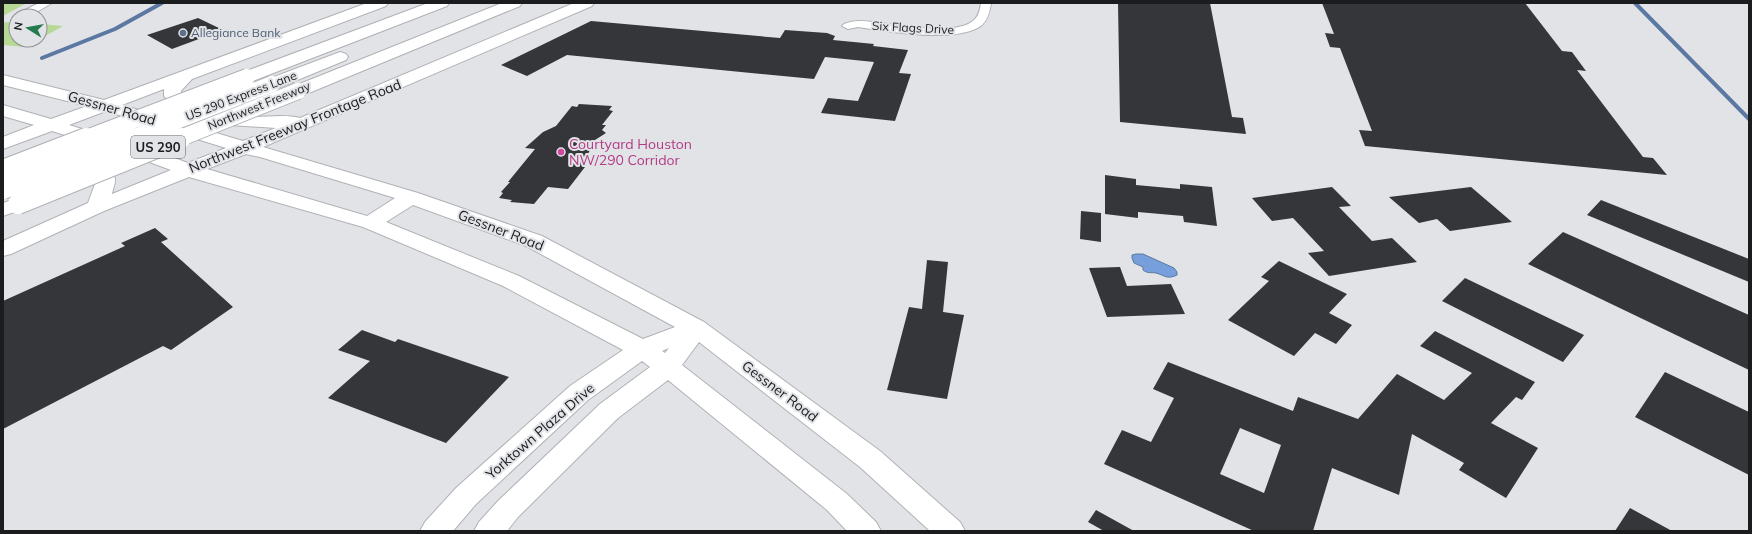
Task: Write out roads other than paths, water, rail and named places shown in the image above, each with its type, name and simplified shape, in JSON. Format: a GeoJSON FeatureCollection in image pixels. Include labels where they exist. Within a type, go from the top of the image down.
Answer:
{"type":"FeatureCollection","features":[{"type":"Feature","properties":{"kind":"main road"},"geometry":{"type":"LineString","coordinates":[[3,143],[381,3]]}},
{"type":"Feature","properties":{"kind":"main road","name":"US 290"},"geometry":{"type":"LineString","coordinates":[[3,170],[442,3]]}},
{"type":"Feature","properties":{"kind":"main road","name":"US 290 Express Lane"},"geometry":{"type":"LineString","coordinates":[[3,189],[479,3]]}},
{"type":"Feature","properties":{"kind":"main road","name":"Northwest Freeway"},"geometry":{"type":"LineString","coordinates":[[10,207],[515,3]]}},
{"type":"Feature","properties":{"kind":"main road","name":"Northwest Freeway Frontage Road"},"geometry":{"type":"LineString","coordinates":[[3,249],[97,208],[307,122],[587,3]]}},
{"type":"Feature","properties":{"kind":"main road"},"geometry":{"type":"LineString","coordinates":[[187,74],[172,90],[172,96],[180,102],[236,121],[268,123],[307,122]]}},
{"type":"Feature","properties":{"kind":"main road","name":"Gessner Road"},"geometry":{"type":"LineString","coordinates":[[3,80],[38,86],[244,148],[266,152],[411,197],[534,241],[696,328],[870,459],[950,531]]}},
{"type":"Feature","properties":{"kind":"main road"},"geometry":{"type":"LineString","coordinates":[[3,110],[49,126],[151,156],[188,170],[370,224],[511,281],[642,349],[668,367],[837,502],[866,531]]}},
{"type":"Feature","properties":{"kind":"main road"},"geometry":{"type":"LineString","coordinates":[[3,149],[25,146],[44,147],[99,170],[105,176],[105,184],[97,208]]}},
{"type":"Feature","properties":{"kind":"main road"},"geometry":{"type":"LineString","coordinates":[[370,224],[411,197]]}},
{"type":"Feature","properties":{"kind":"main road"},"geometry":{"type":"LineString","coordinates":[[489,531],[508,509],[609,411],[668,367],[696,328]]}},
{"type":"Feature","properties":{"kind":"main road","name":"Yorktown Plaza Drive"},"geometry":{"type":"LineString","coordinates":[[435,531],[466,496],[579,393],[642,349],[696,328]]}},
{"type":"Feature","properties":{"kind":"street"},"geometry":{"type":"LineString","coordinates":[[37,8],[47,3]]}},
{"type":"Feature","properties":{"kind":"street","name":"Six Flags Drive"},"geometry":{"type":"LineString","coordinates":[[848,26],[858,24],[942,32],[962,30],[976,24],[984,16],[986,3]]}},
{"type":"Feature","properties":{"kind":"water"},"geometry":{"type":"Polygon","coordinates":[[[1143,254],[1174,268],[1177,275],[1166,277],[1143,270],[1143,267],[1134,263],[1132,255],[1143,254]]]}},
{"type":"Feature","properties":{"kind":"waterway"},"geometry":{"type":"LineString","coordinates":[[42,58],[115,29],[162,3]]}},
{"type":"Feature","properties":{"kind":"waterway"},"geometry":{"type":"LineString","coordinates":[[1635,3],[1749,119]]}},
{"type":"Feature","properties":{"kind":"place","name":"Allegiance Bank"},"geometry":{"type":"Point","coordinates":[183,33]}},
{"type":"Feature","properties":{"kind":"place","name":"Courtyard Houston NW/290 Corridor"},"geometry":{"type":"Point","coordinates":[561,152]}}]}
